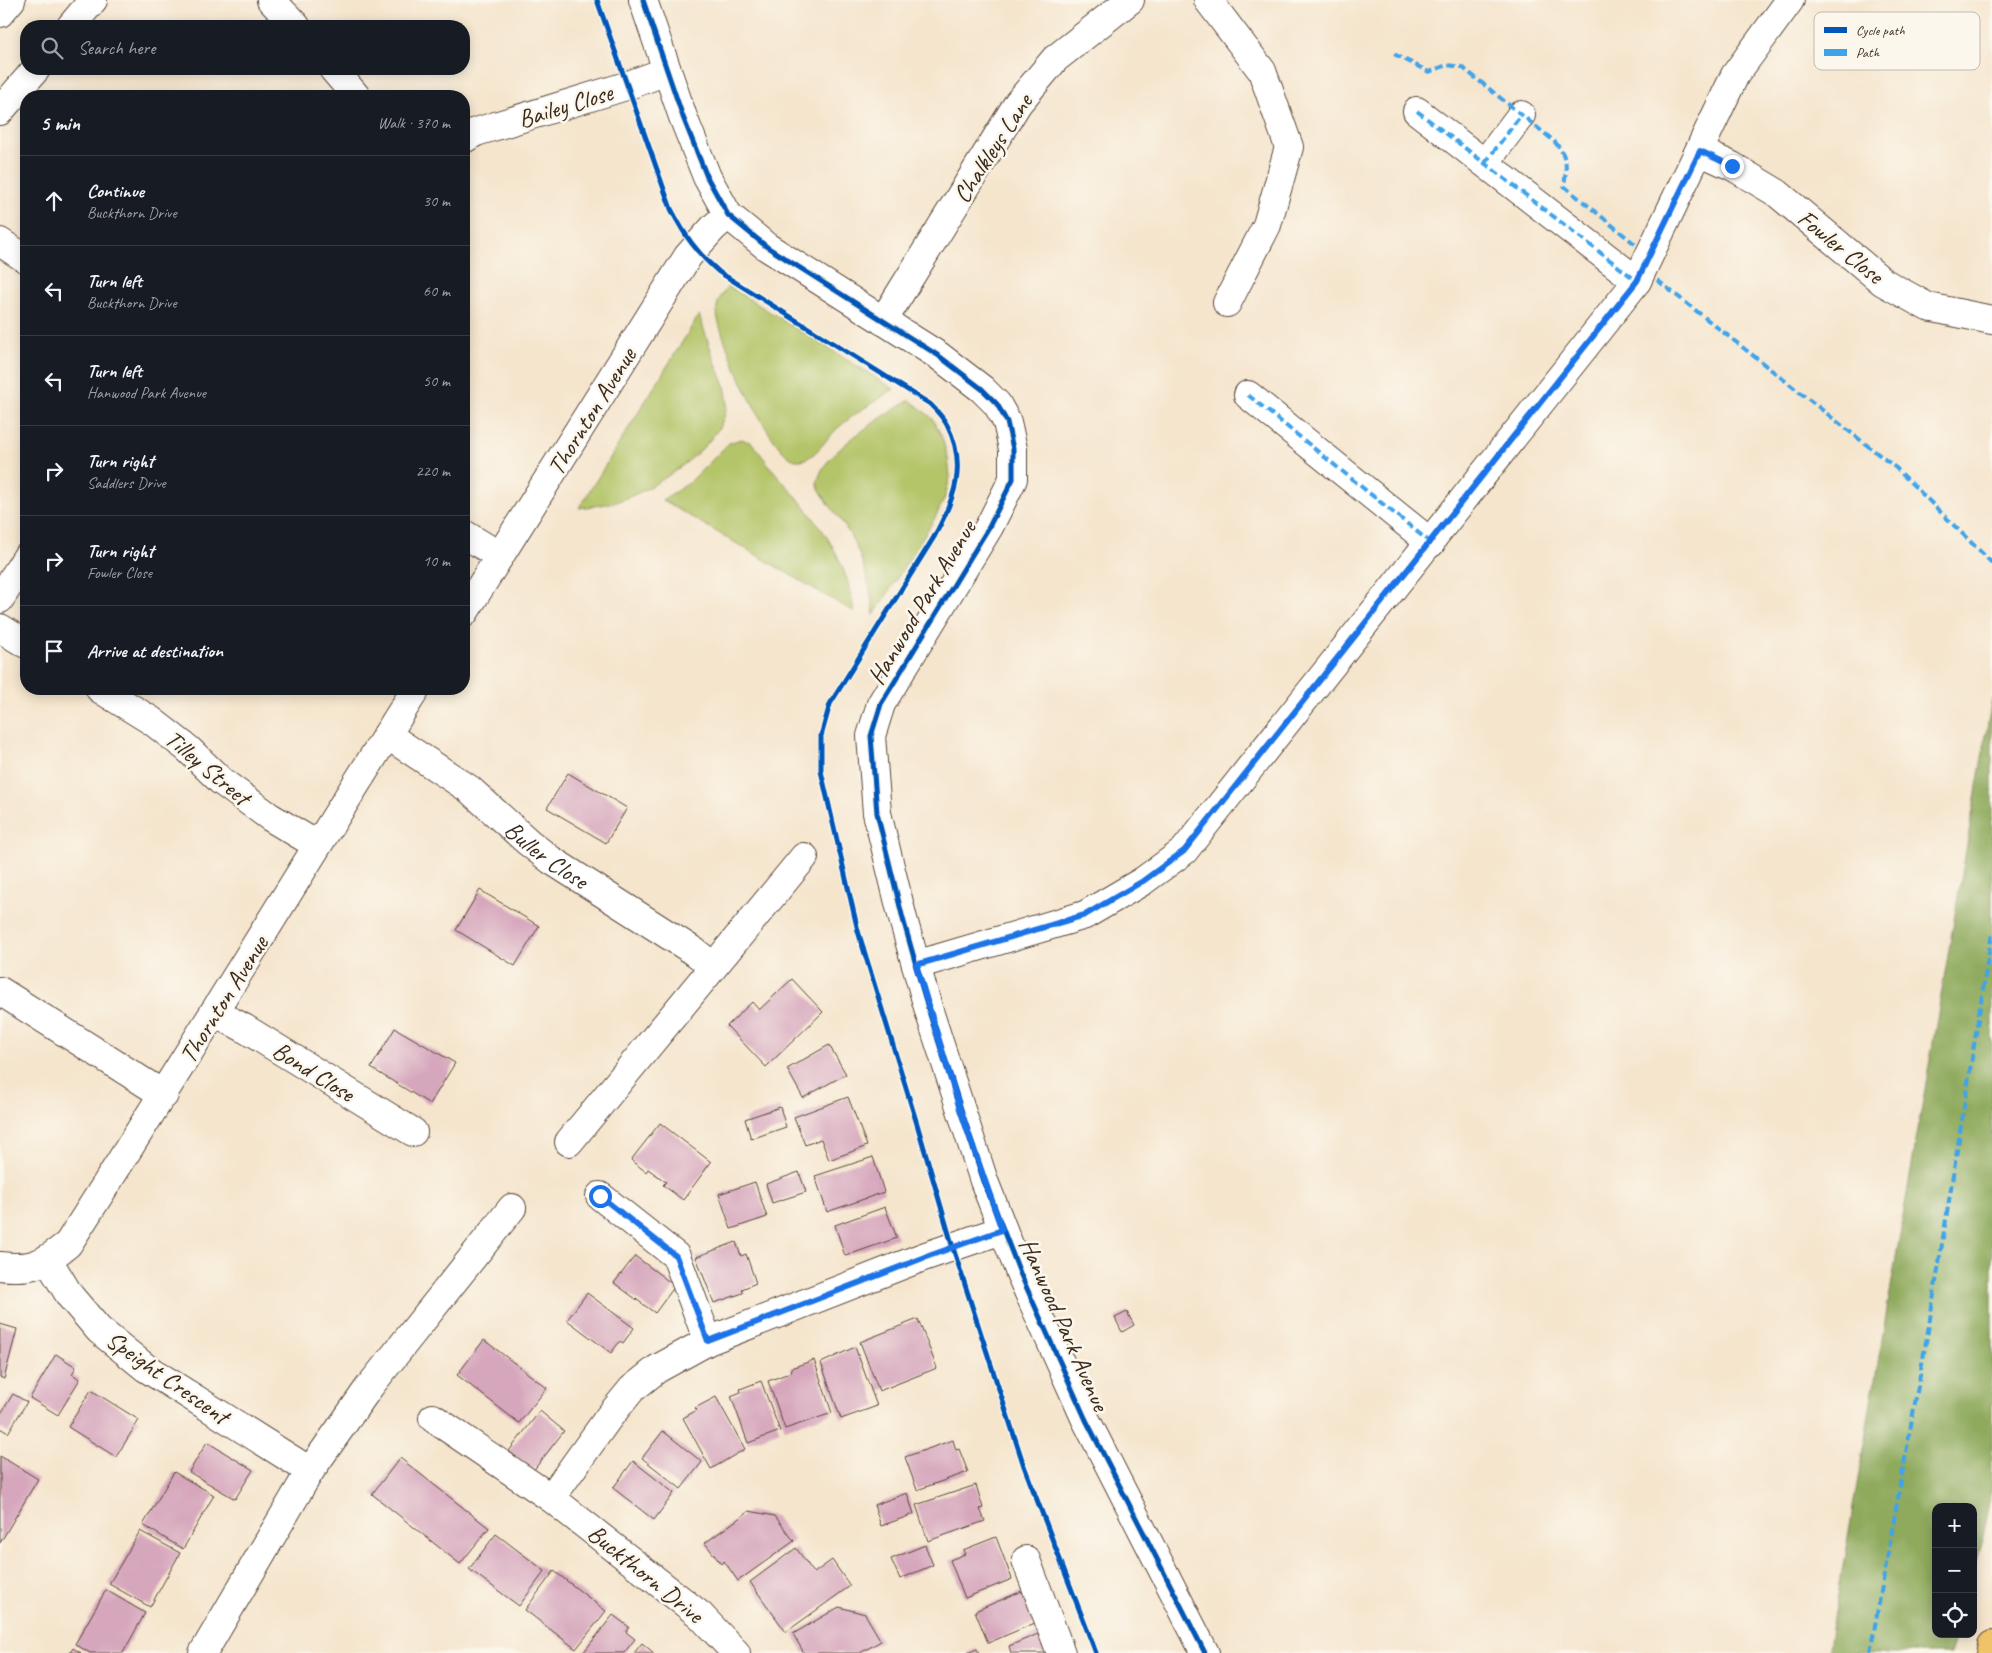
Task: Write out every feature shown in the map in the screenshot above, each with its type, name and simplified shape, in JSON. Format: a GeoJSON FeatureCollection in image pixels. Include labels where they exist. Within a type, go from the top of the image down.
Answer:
{"type":"FeatureCollection","features":[{"type":"Feature","properties":{"kind":"highway"},"geometry":{"type":"LineString","coordinates":[[1990,1653],[1992,1645]]}},
{"type":"Feature","properties":{"kind":"street"},"geometry":{"type":"LineString","coordinates":[[0,13],[11,0]]}},
{"type":"Feature","properties":{"kind":"street"},"geometry":{"type":"LineString","coordinates":[[76,20],[93,0]]}},
{"type":"Feature","properties":{"kind":"street"},"geometry":{"type":"LineString","coordinates":[[271,0],[290,20]]}},
{"type":"Feature","properties":{"kind":"street","name":"Hanwood Park Avenue"},"geometry":{"type":"LineString","coordinates":[[643,0],[667,71],[707,177],[728,215],[766,247],[939,356],[987,394],[997,404],[1007,422],[1014,449],[1013,479],[989,527],[881,704],[871,736],[877,813],[916,965],[960,1109],[1002,1230],[1043,1327],[1086,1420],[1205,1653]]}},
{"type":"Feature","properties":{"kind":"street","name":"Chalkleys Lane"},"geometry":{"type":"LineString","coordinates":[[883,321],[1018,102],[1055,59],[1130,0]]}},
{"type":"Feature","properties":{"kind":"street"},"geometry":{"type":"LineString","coordinates":[[1208,0],[1262,70],[1288,147],[1267,225],[1227,303]]}},
{"type":"Feature","properties":{"kind":"street"},"geometry":{"type":"LineString","coordinates":[[916,965],[1085,915],[1143,881],[1184,851],[1431,543],[1637,281],[1735,75],[1790,0]]}},
{"type":"Feature","properties":{"kind":"street","name":"Bailey Close"},"geometry":{"type":"LineString","coordinates":[[470,136],[667,71]]}},
{"type":"Feature","properties":{"kind":"street"},"geometry":{"type":"LineString","coordinates":[[0,111],[31,75]]}},
{"type":"Feature","properties":{"kind":"street"},"geometry":{"type":"LineString","coordinates":[[338,75],[351,90]]}},
{"type":"Feature","properties":{"kind":"street"},"geometry":{"type":"LineString","coordinates":[[1417,111],[1637,281]]}},
{"type":"Feature","properties":{"kind":"street"},"geometry":{"type":"LineString","coordinates":[[1485,163],[1521,115]]}},
{"type":"Feature","properties":{"kind":"street","name":"Fowler Close"},"geometry":{"type":"LineString","coordinates":[[1700,151],[1732,166],[1777,193],[1883,282],[1928,307],[1992,320]]}},
{"type":"Feature","properties":{"kind":"street","name":"Thornton Avenue"},"geometry":{"type":"LineString","coordinates":[[470,604],[688,256],[714,227],[728,215]]}},
{"type":"Feature","properties":{"kind":"street"},"geometry":{"type":"LineString","coordinates":[[0,242],[20,255]]}},
{"type":"Feature","properties":{"kind":"street"},"geometry":{"type":"LineString","coordinates":[[1248,395],[1431,543]]}},
{"type":"Feature","properties":{"kind":"street"},"geometry":{"type":"LineString","coordinates":[[470,538],[500,556]]}},
{"type":"Feature","properties":{"kind":"street"},"geometry":{"type":"LineString","coordinates":[[0,600],[20,568]]}},
{"type":"Feature","properties":{"kind":"street"},"geometry":{"type":"LineString","coordinates":[[0,628],[20,640]]}},
{"type":"Feature","properties":{"kind":"street","name":"Tilley Street"},"geometry":{"type":"LineString","coordinates":[[110,695],[152,721],[188,749],[228,786],[270,817],[317,845]]}},
{"type":"Feature","properties":{"kind":"street","name":"Thornton Avenue"},"geometry":{"type":"LineString","coordinates":[[0,1266],[29,1267],[48,1260],[68,1244],[164,1095],[317,845],[412,695]]}},
{"type":"Feature","properties":{"kind":"street","name":"Buller Close"},"geometry":{"type":"LineString","coordinates":[[387,735],[469,789],[551,860],[695,952],[713,966]]}},
{"type":"Feature","properties":{"kind":"street"},"geometry":{"type":"LineString","coordinates":[[569,1142],[804,857]]}},
{"type":"Feature","properties":{"kind":"street"},"geometry":{"type":"LineString","coordinates":[[0,991],[164,1095]]}},
{"type":"Feature","properties":{"kind":"street","name":"Bond Close"},"geometry":{"type":"LineString","coordinates":[[214,1012],[244,1028],[413,1132]]}},
{"type":"Feature","properties":{"kind":"street"},"geometry":{"type":"LineString","coordinates":[[600,1196],[676,1256],[708,1341]]}},
{"type":"Feature","properties":{"kind":"street"},"geometry":{"type":"LineString","coordinates":[[203,1653],[310,1471],[370,1386],[512,1208]]}},
{"type":"Feature","properties":{"kind":"street"},"geometry":{"type":"LineString","coordinates":[[551,1498],[609,1417],[632,1389],[657,1368],[708,1341],[923,1258],[1002,1230]]}},
{"type":"Feature","properties":{"kind":"street","name":"Speight Crescent"},"geometry":{"type":"LineString","coordinates":[[48,1260],[70,1296],[99,1330],[146,1368],[310,1471]]}},
{"type":"Feature","properties":{"kind":"street","name":"Buckthorn Drive"},"geometry":{"type":"LineString","coordinates":[[433,1418],[551,1498],[700,1615],[727,1650]]}},
{"type":"Feature","properties":{"kind":"street"},"geometry":{"type":"LineString","coordinates":[[1026,1560],[1061,1653]]}},
{"type":"Feature","properties":{"kind":"green space"},"geometry":{"type":"Polygon","coordinates":[[[728,286],[894,389],[844,423],[812,455],[802,460],[797,460],[787,455],[774,441],[761,420],[737,371],[720,327],[717,306],[728,286]]]}},
{"type":"Feature","properties":{"kind":"green space"},"geometry":{"type":"Polygon","coordinates":[[[699,315],[724,383],[727,398],[725,414],[718,429],[691,458],[658,482],[621,500],[579,508],[699,315]]]}},
{"type":"Feature","properties":{"kind":"green space"},"geometry":{"type":"Polygon","coordinates":[[[910,400],[932,418],[941,435],[948,458],[950,477],[945,497],[935,518],[874,615],[868,583],[859,553],[849,533],[817,484],[822,470],[838,450],[862,431],[910,400]]]}},
{"type":"Feature","properties":{"kind":"green space"},"geometry":{"type":"Polygon","coordinates":[[[741,439],[752,443],[817,522],[844,571],[854,612],[662,500],[689,483],[729,443],[741,439]]]}},
{"type":"Feature","properties":{"kind":"green space"},"geometry":{"type":"Polygon","coordinates":[[[1992,699],[1992,1491],[1977,1557],[1977,1503],[1932,1503],[1932,1638],[1955,1638],[1950,1653],[1828,1653],[1992,699]]]}},
{"type":"Feature","properties":{"kind":"building"},"geometry":{"type":"Polygon","coordinates":[[[568,773],[627,808],[606,843],[547,808],[568,773]]]}},
{"type":"Feature","properties":{"kind":"building"},"geometry":{"type":"Polygon","coordinates":[[[480,890],[539,926],[515,966],[456,930],[480,890]]]}},
{"type":"Feature","properties":{"kind":"building"},"geometry":{"type":"Polygon","coordinates":[[[792,979],[823,1012],[766,1067],[727,1026],[752,1002],[759,1010],[792,979]]]}},
{"type":"Feature","properties":{"kind":"building"},"geometry":{"type":"Polygon","coordinates":[[[395,1028],[455,1063],[430,1104],[371,1068],[395,1028]]]}},
{"type":"Feature","properties":{"kind":"building"},"geometry":{"type":"Polygon","coordinates":[[[829,1045],[846,1074],[803,1098],[787,1069],[829,1045]]]}},
{"type":"Feature","properties":{"kind":"building"},"geometry":{"type":"Polygon","coordinates":[[[848,1097],[867,1146],[829,1160],[821,1139],[805,1145],[794,1117],[848,1097]]]}},
{"type":"Feature","properties":{"kind":"building"},"geometry":{"type":"Polygon","coordinates":[[[780,1107],[786,1127],[751,1139],[745,1119],[780,1107]]]}},
{"type":"Feature","properties":{"kind":"building"},"geometry":{"type":"Polygon","coordinates":[[[660,1123],[711,1162],[683,1200],[663,1185],[666,1182],[648,1169],[646,1172],[631,1160],[660,1123]]]}},
{"type":"Feature","properties":{"kind":"building"},"geometry":{"type":"Polygon","coordinates":[[[873,1157],[884,1192],[827,1212],[815,1176],[873,1157]]]}},
{"type":"Feature","properties":{"kind":"building"},"geometry":{"type":"Polygon","coordinates":[[[799,1172],[806,1192],[772,1203],[766,1184],[799,1172]]]}},
{"type":"Feature","properties":{"kind":"building"},"geometry":{"type":"Polygon","coordinates":[[[755,1182],[767,1217],[731,1229],[719,1194],[755,1182]]]}},
{"type":"Feature","properties":{"kind":"building"},"geometry":{"type":"Polygon","coordinates":[[[885,1207],[897,1238],[845,1256],[835,1225],[885,1207]]]}},
{"type":"Feature","properties":{"kind":"building"},"geometry":{"type":"Polygon","coordinates":[[[736,1242],[741,1256],[746,1254],[756,1283],[742,1289],[743,1293],[714,1303],[696,1257],[736,1242]]]}},
{"type":"Feature","properties":{"kind":"building"},"geometry":{"type":"Polygon","coordinates":[[[635,1256],[675,1286],[655,1313],[614,1283],[635,1256]]]}},
{"type":"Feature","properties":{"kind":"building"},"geometry":{"type":"Polygon","coordinates":[[[587,1293],[634,1328],[623,1343],[620,1341],[611,1353],[567,1320],[587,1293]]]}},
{"type":"Feature","properties":{"kind":"building"},"geometry":{"type":"Polygon","coordinates":[[[1127,1312],[1134,1325],[1122,1332],[1115,1318],[1127,1312]]]}},
{"type":"Feature","properties":{"kind":"building"},"geometry":{"type":"Polygon","coordinates":[[[918,1319],[937,1368],[879,1391],[860,1342],[918,1319]]]}},
{"type":"Feature","properties":{"kind":"building"},"geometry":{"type":"Polygon","coordinates":[[[0,1324],[17,1329],[4,1379],[0,1377],[0,1324]]]}},
{"type":"Feature","properties":{"kind":"building"},"geometry":{"type":"Polygon","coordinates":[[[484,1340],[547,1388],[519,1423],[457,1375],[484,1340]]]}},
{"type":"Feature","properties":{"kind":"building"},"geometry":{"type":"Polygon","coordinates":[[[855,1347],[877,1406],[841,1419],[821,1363],[855,1347]]]}},
{"type":"Feature","properties":{"kind":"building"},"geometry":{"type":"Polygon","coordinates":[[[56,1354],[76,1367],[72,1374],[80,1379],[58,1415],[30,1398],[56,1354]]]}},
{"type":"Feature","properties":{"kind":"building"},"geometry":{"type":"Polygon","coordinates":[[[814,1360],[832,1413],[785,1429],[768,1381],[792,1372],[791,1368],[814,1360]]]}},
{"type":"Feature","properties":{"kind":"building"},"geometry":{"type":"Polygon","coordinates":[[[761,1381],[780,1431],[748,1443],[731,1396],[741,1392],[740,1389],[761,1381]]]}},
{"type":"Feature","properties":{"kind":"building"},"geometry":{"type":"Polygon","coordinates":[[[91,1390],[139,1420],[116,1457],[68,1427],[91,1390]]]}},
{"type":"Feature","properties":{"kind":"building"},"geometry":{"type":"Polygon","coordinates":[[[13,1394],[27,1402],[8,1433],[0,1428],[0,1415],[13,1394]]]}},
{"type":"Feature","properties":{"kind":"building"},"geometry":{"type":"Polygon","coordinates":[[[716,1397],[745,1449],[711,1469],[683,1418],[697,1410],[695,1408],[716,1397]]]}},
{"type":"Feature","properties":{"kind":"building"},"geometry":{"type":"Polygon","coordinates":[[[540,1411],[564,1431],[533,1471],[509,1451],[540,1411]]]}},
{"type":"Feature","properties":{"kind":"building"},"geometry":{"type":"Polygon","coordinates":[[[663,1431],[702,1462],[681,1489],[642,1458],[663,1431]]]}},
{"type":"Feature","properties":{"kind":"building"},"geometry":{"type":"Polygon","coordinates":[[[953,1440],[956,1450],[959,1449],[968,1472],[917,1490],[905,1457],[953,1440]]]}},
{"type":"Feature","properties":{"kind":"building"},"geometry":{"type":"Polygon","coordinates":[[[207,1442],[253,1470],[235,1499],[189,1472],[207,1442]]]}},
{"type":"Feature","properties":{"kind":"building"},"geometry":{"type":"Polygon","coordinates":[[[0,1456],[38,1479],[0,1543],[0,1456]]]}},
{"type":"Feature","properties":{"kind":"building"},"geometry":{"type":"Polygon","coordinates":[[[400,1458],[489,1528],[460,1564],[372,1494],[400,1458]]]}},
{"type":"Feature","properties":{"kind":"building"},"geometry":{"type":"Polygon","coordinates":[[[633,1461],[674,1493],[654,1520],[613,1488],[633,1461]]]}},
{"type":"Feature","properties":{"kind":"building"},"geometry":{"type":"Polygon","coordinates":[[[174,1472],[214,1495],[183,1549],[143,1525],[174,1472]]]}},
{"type":"Feature","properties":{"kind":"building"},"geometry":{"type":"Polygon","coordinates":[[[976,1485],[983,1508],[980,1509],[985,1521],[928,1541],[916,1505],[976,1485]]]}},
{"type":"Feature","properties":{"kind":"building"},"geometry":{"type":"Polygon","coordinates":[[[907,1493],[914,1514],[881,1526],[874,1505],[907,1493]]]}},
{"type":"Feature","properties":{"kind":"building"},"geometry":{"type":"Polygon","coordinates":[[[749,1511],[775,1516],[794,1541],[738,1581],[724,1561],[721,1564],[705,1543],[749,1511]]]}},
{"type":"Feature","properties":{"kind":"building"},"geometry":{"type":"Polygon","coordinates":[[[140,1531],[180,1553],[150,1607],[109,1584],[140,1531]]]}},
{"type":"Feature","properties":{"kind":"building"},"geometry":{"type":"Polygon","coordinates":[[[496,1534],[545,1571],[519,1606],[469,1569],[496,1534]]]}},
{"type":"Feature","properties":{"kind":"building"},"geometry":{"type":"Polygon","coordinates":[[[996,1537],[1012,1579],[965,1598],[950,1560],[965,1554],[963,1550],[996,1537]]]}},
{"type":"Feature","properties":{"kind":"building"},"geometry":{"type":"Polygon","coordinates":[[[925,1545],[933,1565],[900,1579],[891,1559],[925,1545]]]}},
{"type":"Feature","properties":{"kind":"building"},"geometry":{"type":"Polygon","coordinates":[[[796,1548],[814,1573],[832,1560],[850,1586],[786,1632],[750,1582],[796,1548]]]}},
{"type":"Feature","properties":{"kind":"building"},"geometry":{"type":"Polygon","coordinates":[[[554,1571],[606,1611],[576,1649],[525,1610],[554,1571]]]}},
{"type":"Feature","properties":{"kind":"building"},"geometry":{"type":"Polygon","coordinates":[[[106,1590],[145,1613],[123,1653],[90,1653],[75,1644],[106,1590]]]}},
{"type":"Feature","properties":{"kind":"building"},"geometry":{"type":"Polygon","coordinates":[[[1022,1591],[1035,1623],[988,1643],[975,1611],[1022,1591]]]}},
{"type":"Feature","properties":{"kind":"building"},"geometry":{"type":"Polygon","coordinates":[[[839,1607],[865,1614],[881,1641],[860,1653],[804,1653],[793,1634],[839,1607]]]}},
{"type":"Feature","properties":{"kind":"building"},"geometry":{"type":"Polygon","coordinates":[[[613,1615],[629,1627],[626,1632],[635,1639],[624,1653],[583,1653],[613,1615]]]}},
{"type":"Feature","properties":{"kind":"building"},"geometry":{"type":"Polygon","coordinates":[[[1038,1634],[1046,1653],[1011,1653],[1009,1646],[1038,1634]]]}},
{"type":"Feature","properties":{"kind":"building"},"geometry":{"type":"Polygon","coordinates":[[[642,1643],[654,1653],[634,1653],[642,1643]]]}},
{"type":"Feature","properties":{"kind":"building"},"geometry":{"type":"Polygon","coordinates":[[[73,1648],[81,1653],[70,1653],[73,1648]]]}},
{"type":"Feature","properties":{"kind":"building"},"geometry":{"type":"Polygon","coordinates":[[[977,1649],[979,1653],[967,1653],[977,1649]]]}},
{"type":"Feature","properties":{"kind":"marked path"},"geometry":{"type":"LineString","coordinates":[[1394,54],[1429,72],[1447,65],[1462,67],[1554,141],[1564,157],[1566,173],[1564,186],[1635,244]]}},
{"type":"Feature","properties":{"kind":"marked path"},"geometry":{"type":"LineString","coordinates":[[1417,111],[1637,281]]}},
{"type":"Feature","properties":{"kind":"marked path"},"geometry":{"type":"LineString","coordinates":[[1485,163],[1521,115]]}},
{"type":"Feature","properties":{"kind":"marked path"},"geometry":{"type":"LineString","coordinates":[[1657,280],[1896,468],[1992,563]]}},
{"type":"Feature","properties":{"kind":"marked path"},"geometry":{"type":"LineString","coordinates":[[1248,395],[1431,543]]}},
{"type":"Feature","properties":{"kind":"marked path"},"geometry":{"type":"LineString","coordinates":[[1870,1653],[1929,1325],[1992,933]]}},
{"type":"Feature","properties":{"kind":"cycle path"},"geometry":{"type":"LineString","coordinates":[[597,0],[671,209],[686,236],[697,250],[719,272],[930,404],[945,422],[953,440],[957,455],[956,482],[947,510],[934,537],[830,704],[821,736],[821,771],[858,931],[953,1248],[1024,1466],[1096,1653]]}},
{"type":"Feature","properties":{"kind":"cycle path"},"geometry":{"type":"LineString","coordinates":[[643,0],[683,117],[707,177],[728,215],[767,247],[939,356],[982,389],[997,404],[1007,422],[1013,449],[1013,479],[989,527],[881,704],[871,736],[877,813],[903,919],[929,1011],[984,1181],[1020,1273],[1086,1420],[1205,1653]]}},
{"type":"Feature","properties":{"kind":"route"},"geometry":{"type":"LineString","coordinates":[[600,1196],[676,1256],[708,1341],[923,1258],[1002,1230],[960,1109],[916,965],[1085,915],[1143,881],[1184,851],[1637,281],[1700,151],[1732,166]]}}]}
